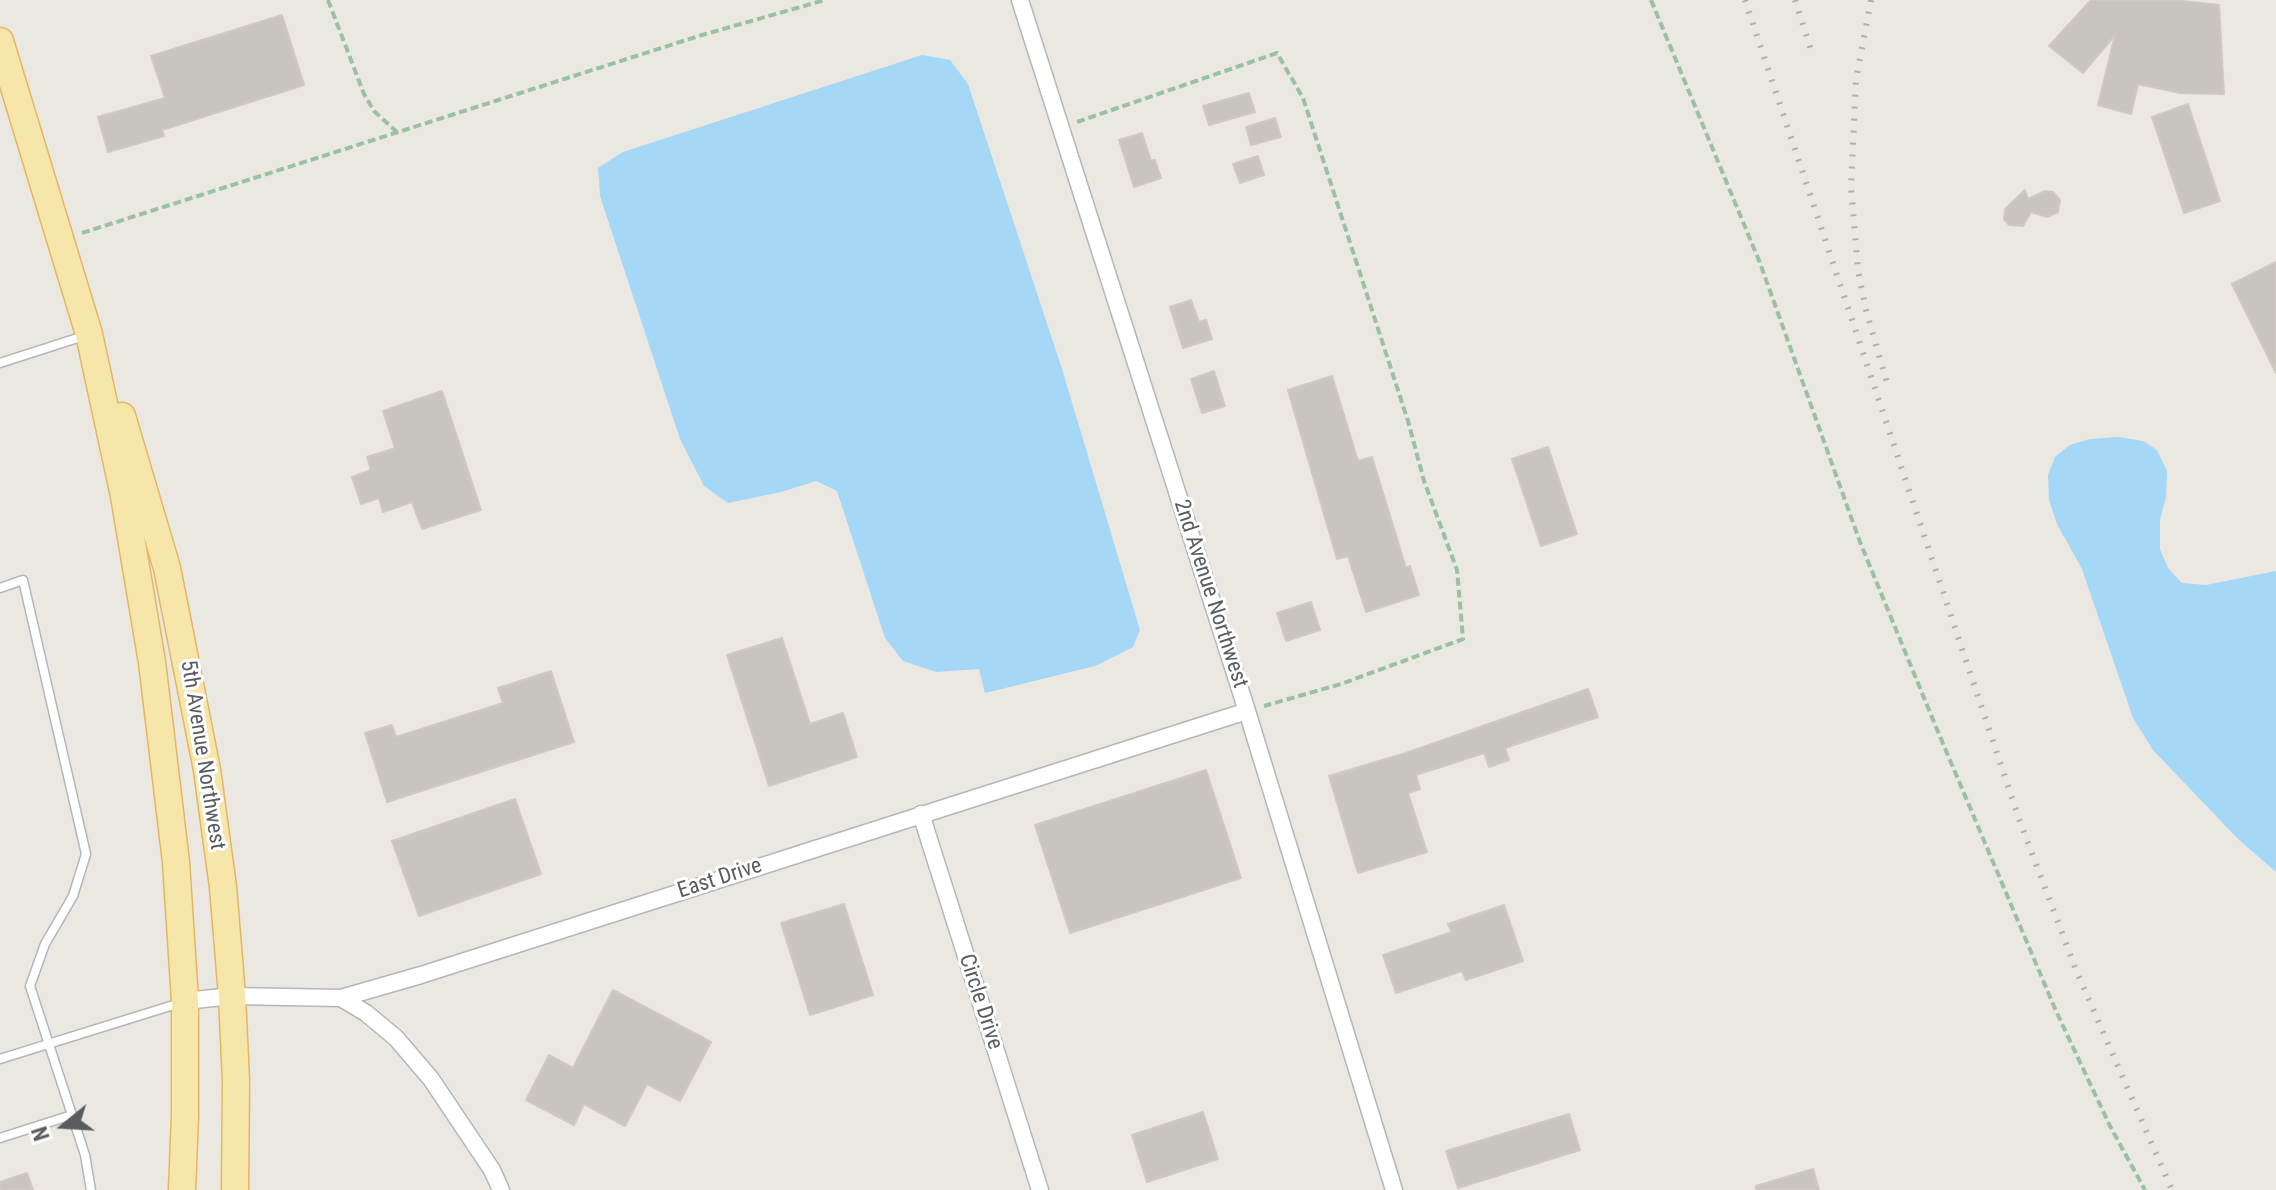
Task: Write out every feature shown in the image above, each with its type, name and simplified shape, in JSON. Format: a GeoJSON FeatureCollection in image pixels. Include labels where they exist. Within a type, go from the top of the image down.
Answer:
{"type":"FeatureCollection","features":[{"type":"Feature","properties":{"kind":"main road","name":"5th Avenue Northwest"},"geometry":{"type":"LineString","coordinates":[[0,41],[89,334],[124,496],[152,662],[176,862],[185,1001],[182,1190]]}},
{"type":"Feature","properties":{"kind":"main road","name":"5th Avenue Northwest"},"geometry":{"type":"LineString","coordinates":[[89,334],[117,400],[170,583],[207,770],[223,887],[232,996],[236,1081],[235,1190]]}},
{"type":"Feature","properties":{"kind":"street","name":"2nd Avenue Northwest"},"geometry":{"type":"LineString","coordinates":[[1020,0],[1247,711],[1394,1190]]}},
{"type":"Feature","properties":{"kind":"street","name":"East Drive"},"geometry":{"type":"LineString","coordinates":[[185,1001],[232,996],[341,998],[1247,711]]}},
{"type":"Feature","properties":{"kind":"street","name":"Circle Drive"},"geometry":{"type":"LineString","coordinates":[[921,814],[1040,1190]]}},
{"type":"Feature","properties":{"kind":"street"},"geometry":{"type":"LineString","coordinates":[[341,998],[366,1013],[396,1038],[431,1079],[492,1170],[501,1190]]}},
{"type":"Feature","properties":{"kind":"lane"},"geometry":{"type":"LineString","coordinates":[[0,363],[89,334]]}},
{"type":"Feature","properties":{"kind":"lane"},"geometry":{"type":"LineString","coordinates":[[0,588],[23,580],[86,854],[73,896],[45,944],[30,986],[85,1155],[91,1190]]}},
{"type":"Feature","properties":{"kind":"lane"},"geometry":{"type":"LineString","coordinates":[[0,1059],[185,1001]]}},
{"type":"Feature","properties":{"kind":"lane"},"geometry":{"type":"LineString","coordinates":[[0,1138],[72,1115]]}},
{"type":"Feature","properties":{"kind":"path"},"geometry":{"type":"LineString","coordinates":[[328,0],[364,94],[374,111],[398,133]]}},
{"type":"Feature","properties":{"kind":"path"},"geometry":{"type":"LineString","coordinates":[[61,239],[702,35],[825,0]]}},
{"type":"Feature","properties":{"kind":"path"},"geometry":{"type":"LineString","coordinates":[[1651,0],[1760,263],[1860,542],[1930,713],[2056,1011],[2110,1126],[2145,1190]]}},
{"type":"Feature","properties":{"kind":"path"},"geometry":{"type":"LineString","coordinates":[[1060,128],[1277,53],[1303,98],[1408,421],[1424,481],[1457,570],[1463,639],[1341,684],[1247,711]]}},
{"type":"Feature","properties":{"kind":"water"},"geometry":{"type":"Polygon","coordinates":[[[922,55],[950,60],[968,84],[1062,369],[1140,630],[1133,647],[1095,666],[985,693],[979,669],[936,672],[903,661],[885,638],[837,491],[816,481],[728,503],[704,486],[680,439],[600,196],[598,168],[623,152],[922,55]]]}},
{"type":"Feature","properties":{"kind":"water"},"geometry":{"type":"Polygon","coordinates":[[[2118,437],[2143,441],[2157,450],[2167,471],[2166,497],[2160,520],[2160,549],[2168,568],[2182,583],[2206,585],[2276,571],[2276,872],[2238,839],[2153,750],[2133,718],[2082,569],[2057,524],[2049,500],[2048,475],[2055,457],[2070,445],[2090,439],[2118,437]]]}},
{"type":"Feature","properties":{"kind":"building"},"geometry":{"type":"Polygon","coordinates":[[[2091,0],[2174,0],[2219,5],[2224,94],[2180,93],[2138,84],[2131,114],[2098,105],[2115,35],[2083,73],[2049,46],[2091,0]]]}},
{"type":"Feature","properties":{"kind":"building"},"geometry":{"type":"Polygon","coordinates":[[[282,15],[304,85],[162,130],[164,136],[108,152],[98,117],[165,98],[151,56],[282,15]]]}},
{"type":"Feature","properties":{"kind":"building"},"geometry":{"type":"Polygon","coordinates":[[[1249,93],[1255,112],[1209,125],[1203,106],[1249,93]]]}},
{"type":"Feature","properties":{"kind":"building"},"geometry":{"type":"Polygon","coordinates":[[[2188,104],[2220,201],[2184,213],[2152,117],[2188,104]]]}},
{"type":"Feature","properties":{"kind":"building"},"geometry":{"type":"Polygon","coordinates":[[[1275,118],[1281,137],[1251,145],[1246,127],[1275,118]]]}},
{"type":"Feature","properties":{"kind":"building"},"geometry":{"type":"Polygon","coordinates":[[[1142,133],[1151,161],[1155,160],[1161,178],[1134,187],[1119,140],[1142,133]]]}},
{"type":"Feature","properties":{"kind":"building"},"geometry":{"type":"Polygon","coordinates":[[[1258,156],[1264,175],[1240,183],[1233,164],[1258,156]]]}},
{"type":"Feature","properties":{"kind":"building"},"geometry":{"type":"Polygon","coordinates":[[[2025,190],[2028,199],[2045,191],[2053,192],[2060,200],[2058,212],[2047,217],[2031,212],[2023,226],[2009,225],[2004,219],[2005,209],[2025,190]]]}},
{"type":"Feature","properties":{"kind":"building"},"geometry":{"type":"Polygon","coordinates":[[[2276,262],[2276,373],[2232,284],[2276,262]]]}},
{"type":"Feature","properties":{"kind":"building"},"geometry":{"type":"Polygon","coordinates":[[[1191,300],[1199,322],[1206,320],[1212,339],[1183,348],[1170,307],[1191,300]]]}},
{"type":"Feature","properties":{"kind":"building"},"geometry":{"type":"Polygon","coordinates":[[[1214,371],[1225,406],[1202,413],[1191,379],[1214,371]]]}},
{"type":"Feature","properties":{"kind":"building"},"geometry":{"type":"Polygon","coordinates":[[[1332,376],[1358,461],[1372,457],[1406,568],[1410,566],[1419,595],[1366,612],[1348,556],[1337,559],[1288,390],[1332,376]]]}},
{"type":"Feature","properties":{"kind":"building"},"geometry":{"type":"Polygon","coordinates":[[[442,391],[481,510],[422,529],[412,502],[383,512],[379,498],[361,504],[352,477],[371,470],[367,457],[395,448],[383,411],[442,391]]]}},
{"type":"Feature","properties":{"kind":"building"},"geometry":{"type":"Polygon","coordinates":[[[1548,447],[1577,534],[1541,546],[1512,459],[1548,447]]]}},
{"type":"Feature","properties":{"kind":"building"},"geometry":{"type":"Polygon","coordinates":[[[1311,602],[1320,630],[1286,641],[1277,613],[1311,602]]]}},
{"type":"Feature","properties":{"kind":"building"},"geometry":{"type":"Polygon","coordinates":[[[782,638],[810,724],[843,713],[857,757],[769,786],[727,655],[782,638]]]}},
{"type":"Feature","properties":{"kind":"building"},"geometry":{"type":"Polygon","coordinates":[[[551,671],[574,742],[387,802],[365,733],[392,725],[396,737],[503,703],[498,688],[551,671]]]}},
{"type":"Feature","properties":{"kind":"building"},"geometry":{"type":"Polygon","coordinates":[[[1588,689],[1598,717],[1505,748],[1509,760],[1489,767],[1484,753],[1416,775],[1420,789],[1408,793],[1427,852],[1358,873],[1329,776],[1409,752],[1588,689]]]}},
{"type":"Feature","properties":{"kind":"building"},"geometry":{"type":"Polygon","coordinates":[[[1206,770],[1241,878],[1070,933],[1035,825],[1206,770]]]}},
{"type":"Feature","properties":{"kind":"building"},"geometry":{"type":"Polygon","coordinates":[[[515,799],[541,874],[419,916],[392,841],[515,799]]]}},
{"type":"Feature","properties":{"kind":"building"},"geometry":{"type":"Polygon","coordinates":[[[844,904],[873,995],[810,1015],[781,923],[844,904]]]}},
{"type":"Feature","properties":{"kind":"building"},"geometry":{"type":"Polygon","coordinates":[[[1504,905],[1523,961],[1466,980],[1462,971],[1396,993],[1383,955],[1452,932],[1448,924],[1504,905]]]}},
{"type":"Feature","properties":{"kind":"building"},"geometry":{"type":"Polygon","coordinates":[[[613,990],[711,1042],[680,1101],[647,1084],[625,1126],[584,1104],[574,1125],[526,1100],[549,1055],[573,1068],[613,990]]]}},
{"type":"Feature","properties":{"kind":"building"},"geometry":{"type":"Polygon","coordinates":[[[1203,1112],[1218,1159],[1147,1182],[1132,1135],[1203,1112]]]}},
{"type":"Feature","properties":{"kind":"building"},"geometry":{"type":"Polygon","coordinates":[[[1569,1114],[1580,1150],[1458,1188],[1446,1151],[1569,1114]]]}},
{"type":"Feature","properties":{"kind":"building"},"geometry":{"type":"Polygon","coordinates":[[[1813,1169],[1819,1190],[1756,1190],[1756,1186],[1813,1169]]]}},
{"type":"Feature","properties":{"kind":"building"},"geometry":{"type":"Polygon","coordinates":[[[27,1173],[33,1190],[0,1190],[0,1182],[27,1173]]]}},
{"type":"Feature","properties":{"kind":"railway"},"geometry":{"type":"LineString","coordinates":[[1745,0],[2019,819],[2076,970],[2172,1190]]}},
{"type":"Feature","properties":{"kind":"railway"},"geometry":{"type":"LineString","coordinates":[[1795,0],[1812,53]]}},
{"type":"Feature","properties":{"kind":"railway"},"geometry":{"type":"LineString","coordinates":[[1871,0],[1856,79],[1851,187],[1858,270],[1887,383]]}}]}
